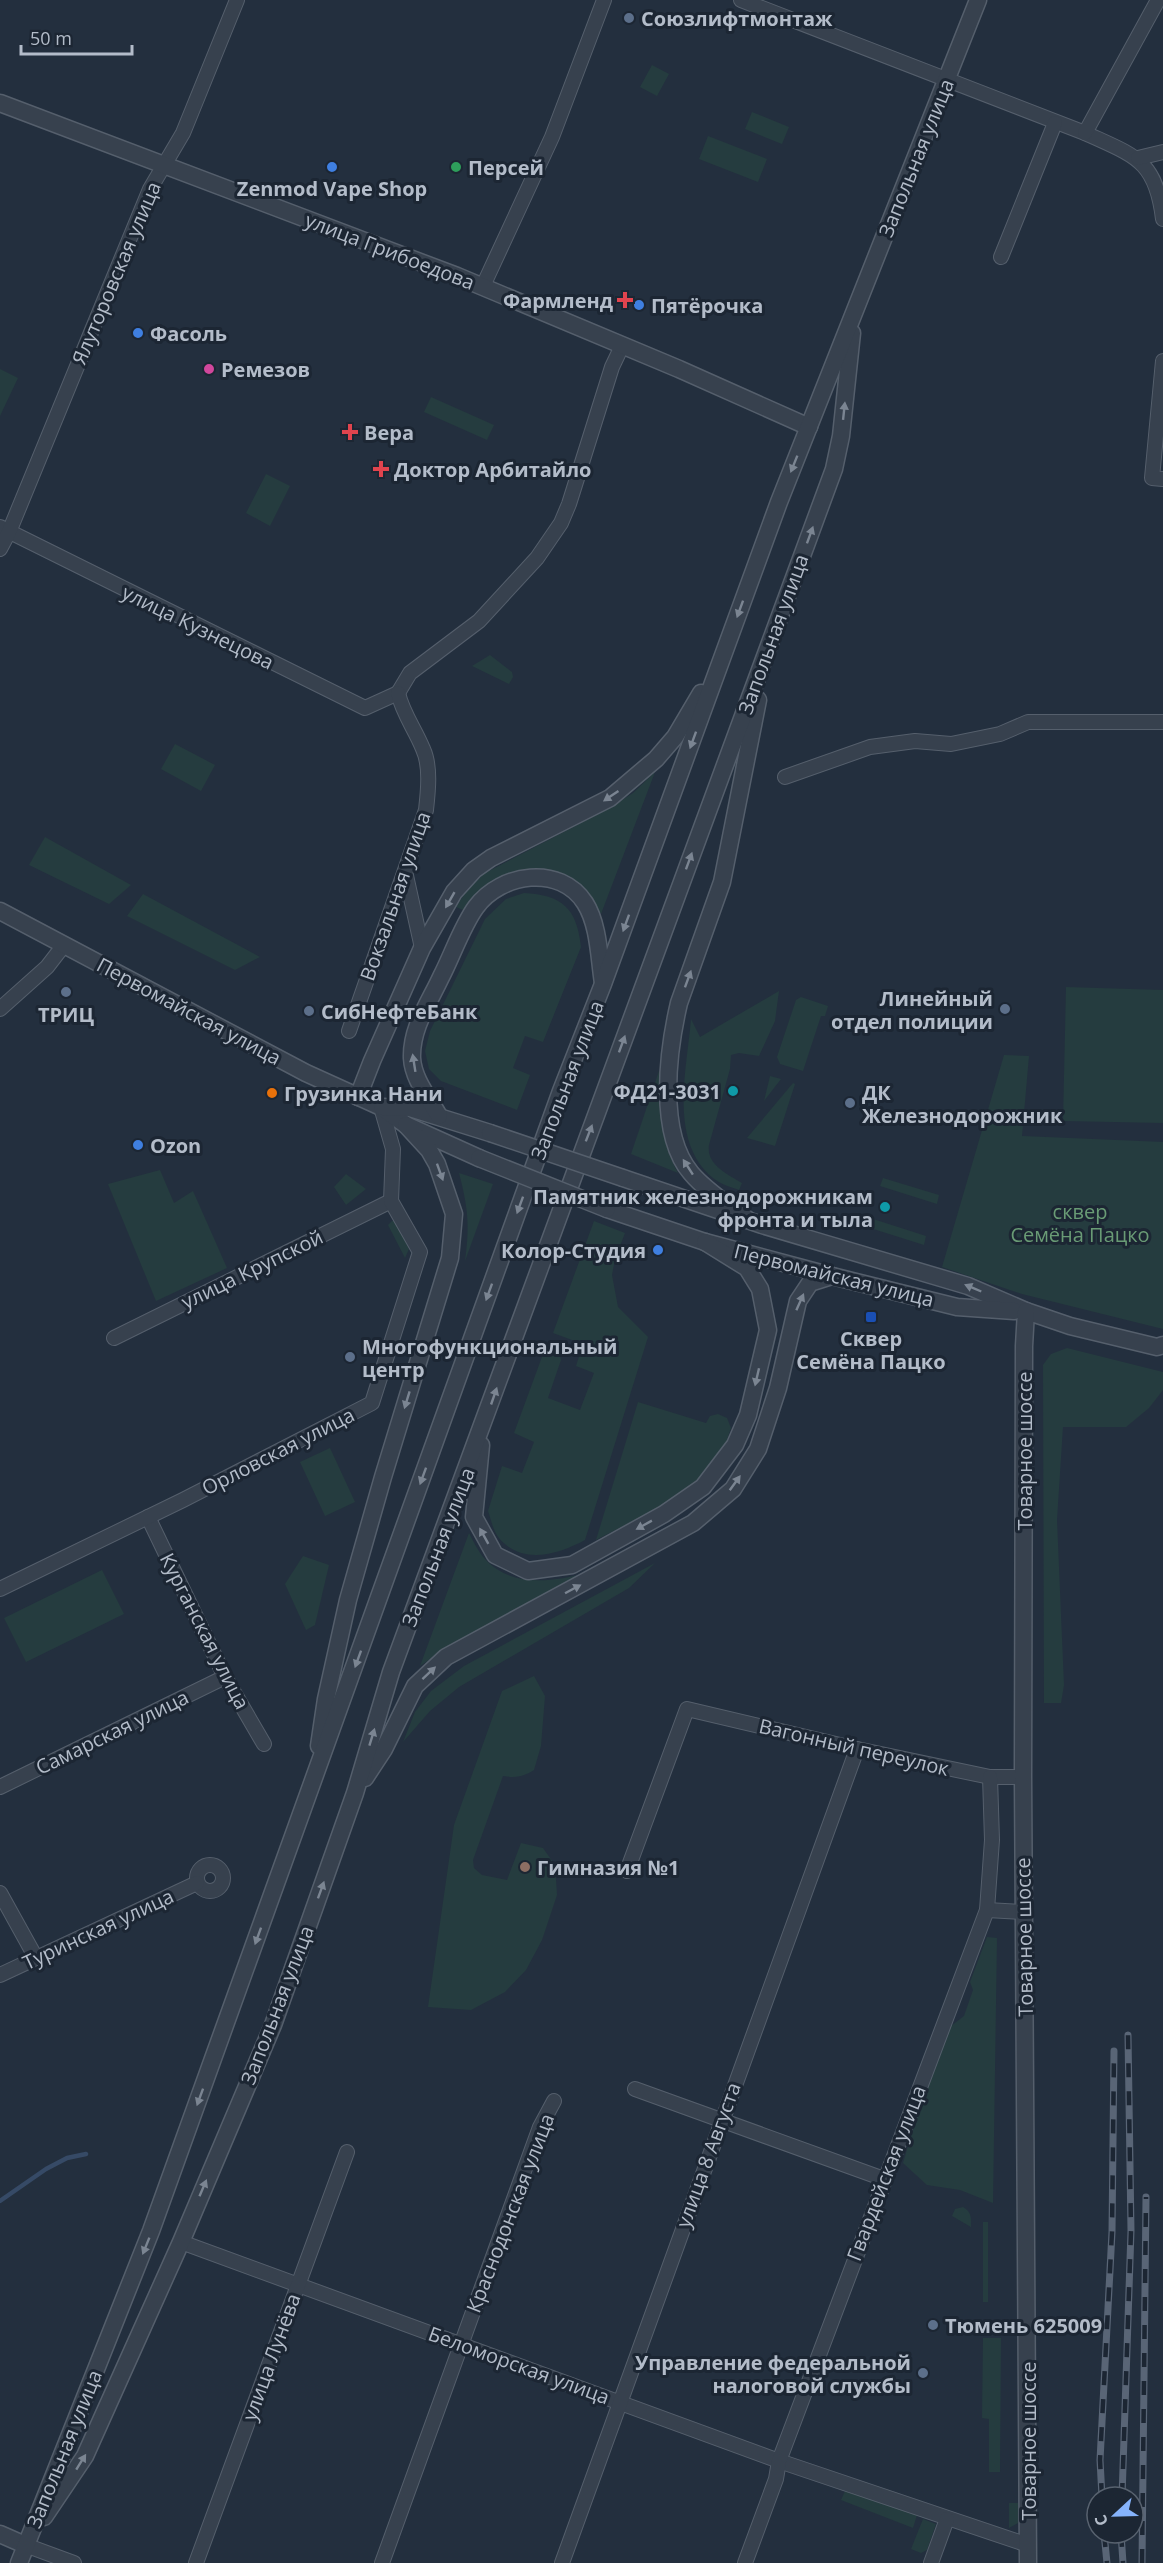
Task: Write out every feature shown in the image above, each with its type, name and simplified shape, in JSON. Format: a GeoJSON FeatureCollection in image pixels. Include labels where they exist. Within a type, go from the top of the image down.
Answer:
{"type":"FeatureCollection","features":[{"type":"Feature","properties":{"kind":"street","name":"Ялуторовская улица"},"geometry":{"type":"LineString","coordinates":[[0,549],[5,530],[150,189],[183,133],[237,0]]}},
{"type":"Feature","properties":{"kind":"street"},"geometry":{"type":"LineString","coordinates":[[483,286],[552,137],[604,0]]}},
{"type":"Feature","properties":{"kind":"street"},"geometry":{"type":"LineString","coordinates":[[741,0],[1085,133],[1138,158],[1155,183],[1163,219]]}},
{"type":"Feature","properties":{"kind":"street","name":"Запольная улица"},"geometry":{"type":"LineString","coordinates":[[25,2545],[151,2231],[561,1091],[603,984],[808,426],[978,0]]}},
{"type":"Feature","properties":{"kind":"street"},"geometry":{"type":"LineString","coordinates":[[1085,133],[1158,0]]}},
{"type":"Feature","properties":{"kind":"street","name":"улица Грибоедова"},"geometry":{"type":"LineString","coordinates":[[0,103],[483,286],[808,426]]}},
{"type":"Feature","properties":{"kind":"street"},"geometry":{"type":"LineString","coordinates":[[1001,257],[1055,123]]}},
{"type":"Feature","properties":{"kind":"street"},"geometry":{"type":"LineString","coordinates":[[1138,158],[1163,152]]}},
{"type":"Feature","properties":{"kind":"street","name":"Запольная улица"},"geometry":{"type":"LineString","coordinates":[[25,2545],[85,2456],[181,2242],[273,2025],[355,1793],[392,1672],[482,1431],[546,1247],[834,469],[841,436],[854,315]]}},
{"type":"Feature","properties":{"kind":"street"},"geometry":{"type":"LineString","coordinates":[[398,693],[410,673],[479,621],[537,558],[561,523],[612,367],[622,346]]}},
{"type":"Feature","properties":{"kind":"street"},"geometry":{"type":"LineString","coordinates":[[1163,361],[1152,478],[1163,479]]}},
{"type":"Feature","properties":{"kind":"street","name":"улица Кузнецова"},"geometry":{"type":"LineString","coordinates":[[5,530],[364,708],[398,693]]}},
{"type":"Feature","properties":{"kind":"street"},"geometry":{"type":"LineString","coordinates":[[358,1097],[422,948],[454,892],[474,870],[491,858],[610,798],[656,759],[691,712],[728,643]]}},
{"type":"Feature","properties":{"kind":"street"},"geometry":{"type":"LineString","coordinates":[[748,1220],[690,1172],[674,1140],[669,1113],[669,1086],[679,1003],[722,882],[767,653]]}},
{"type":"Feature","properties":{"kind":"street","name":"Вокзальная улица"},"geometry":{"type":"LineString","coordinates":[[349,1031],[426,810],[428,789],[425,751],[402,711],[398,693]]}},
{"type":"Feature","properties":{"kind":"street"},"geometry":{"type":"LineString","coordinates":[[785,777],[870,747],[915,741],[951,744],[1000,734],[1028,722],[1163,722]]}},
{"type":"Feature","properties":{"kind":"street"},"geometry":{"type":"LineString","coordinates":[[405,871],[422,948]]}},
{"type":"Feature","properties":{"kind":"street"},"geometry":{"type":"LineString","coordinates":[[439,1116],[417,1077],[412,1059],[415,1029],[476,907],[502,884],[528,877],[563,881],[585,903],[595,929],[603,984]]}},
{"type":"Feature","properties":{"kind":"street","name":"Первомайская улица"},"geometry":{"type":"LineString","coordinates":[[0,911],[322,1082],[381,1107],[406,1125],[479,1158],[607,1209],[705,1242],[957,1307],[1026,1311]]}},
{"type":"Feature","properties":{"kind":"street"},"geometry":{"type":"LineString","coordinates":[[0,1009],[47,967],[64,945]]}},
{"type":"Feature","properties":{"kind":"street"},"geometry":{"type":"LineString","coordinates":[[381,1107],[393,1149],[391,1201]]}},
{"type":"Feature","properties":{"kind":"street","name":"Первомайская улица"},"geometry":{"type":"LineString","coordinates":[[381,1107],[410,1108],[439,1116],[748,1220],[968,1286],[1026,1311],[1070,1326],[1161,1347]]}},
{"type":"Feature","properties":{"kind":"street"},"geometry":{"type":"LineString","coordinates":[[313,1782],[326,1699],[348,1600],[450,1258],[454,1214],[437,1164],[429,1150],[406,1125]]}},
{"type":"Feature","properties":{"kind":"street","name":"улица Крупской"},"geometry":{"type":"LineString","coordinates":[[114,1338],[391,1201]]}},
{"type":"Feature","properties":{"kind":"street","name":"Орловская улица"},"geometry":{"type":"LineString","coordinates":[[0,1589],[372,1403],[420,1252],[391,1201]]}},
{"type":"Feature","properties":{"kind":"street"},"geometry":{"type":"LineString","coordinates":[[482,1431],[480,1472],[474,1517],[495,1555],[528,1571],[572,1565],[664,1514],[703,1487],[735,1445],[748,1415],[768,1330],[760,1289],[747,1268],[705,1242]]}},
{"type":"Feature","properties":{"kind":"street"},"geometry":{"type":"LineString","coordinates":[[355,1793],[384,1749],[415,1686],[446,1657],[693,1523],[733,1489],[758,1449],[778,1388],[798,1301],[810,1283],[832,1276]]}},
{"type":"Feature","properties":{"kind":"street","name":"Товарное шоссе"},"geometry":{"type":"LineString","coordinates":[[1026,1311],[1023,1777],[1028,2563]]}},
{"type":"Feature","properties":{"kind":"street","name":"Курганская улица"},"geometry":{"type":"LineString","coordinates":[[148,1517],[225,1677],[264,1744]]}},
{"type":"Feature","properties":{"kind":"street","name":"Самарская улица"},"geometry":{"type":"LineString","coordinates":[[0,1787],[225,1677]]}},
{"type":"Feature","properties":{"kind":"street","name":"Вагонный переулок"},"geometry":{"type":"LineString","coordinates":[[627,1871],[687,1709],[857,1749],[990,1777],[1023,1777]]}},
{"type":"Feature","properties":{"kind":"street","name":"улица 8 Августа"},"geometry":{"type":"LineString","coordinates":[[562,2563],[857,1749]]}},
{"type":"Feature","properties":{"kind":"street","name":"Гвардейская улица"},"geometry":{"type":"LineString","coordinates":[[745,2563],[776,2479],[778,2461],[987,1910],[992,1840],[990,1777]]}},
{"type":"Feature","properties":{"kind":"street","name":"Туринская улица"},"geometry":{"type":"LineString","coordinates":[[0,1975],[197,1883]]}},
{"type":"Feature","properties":{"kind":"street"},"geometry":{"type":"LineString","coordinates":[[0,1893],[36,1958]]}},
{"type":"Feature","properties":{"kind":"street"},"geometry":{"type":"LineString","coordinates":[[987,1910],[1024,1912]]}},
{"type":"Feature","properties":{"kind":"street"},"geometry":{"type":"LineString","coordinates":[[635,2089],[884,2179]]}},
{"type":"Feature","properties":{"kind":"street","name":"Краснодонская улица"},"geometry":{"type":"LineString","coordinates":[[382,2563],[540,2127],[554,2101]]}},
{"type":"Feature","properties":{"kind":"street","name":"улица Лунёва"},"geometry":{"type":"LineString","coordinates":[[196,2563],[347,2152]]}},
{"type":"Feature","properties":{"kind":"street","name":"Беломорская улица"},"geometry":{"type":"LineString","coordinates":[[181,2242],[778,2461],[1028,2545]]}},
{"type":"Feature","properties":{"kind":"street"},"geometry":{"type":"LineString","coordinates":[[931,2563],[947,2519]]}},
{"type":"Feature","properties":{"kind":"street"},"geometry":{"type":"LineString","coordinates":[[0,2534],[74,2563]]}},
{"type":"Feature","properties":{"kind":"street"},"geometry":{"type":"LineString","coordinates":[[19,2563],[25,2545]]}},
{"type":"Feature","properties":{"kind":"green space"},"geometry":{"type":"Polygon","coordinates":[[[652,65],[669,74],[657,96],[640,87],[652,65]]]}},
{"type":"Feature","properties":{"kind":"green space"},"geometry":{"type":"Polygon","coordinates":[[[752,112],[789,127],[782,144],[745,129],[752,112]]]}},
{"type":"Feature","properties":{"kind":"green space"},"geometry":{"type":"Polygon","coordinates":[[[708,136],[767,159],[758,182],[699,159],[708,136]]]}},
{"type":"Feature","properties":{"kind":"green space"},"geometry":{"type":"Polygon","coordinates":[[[0,369],[18,378],[0,416],[0,369]]]}},
{"type":"Feature","properties":{"kind":"green space"},"geometry":{"type":"Polygon","coordinates":[[[431,397],[494,425],[487,440],[424,412],[431,397]]]}},
{"type":"Feature","properties":{"kind":"green space"},"geometry":{"type":"Polygon","coordinates":[[[266,474],[290,486],[270,526],[246,513],[266,474]]]}},
{"type":"Feature","properties":{"kind":"green space"},"geometry":{"type":"Polygon","coordinates":[[[490,655],[512,672],[513,677],[509,684],[472,666],[490,655]]]}},
{"type":"Feature","properties":{"kind":"green space"},"geometry":{"type":"Polygon","coordinates":[[[175,744],[215,765],[201,791],[161,769],[175,744]]]}},
{"type":"Feature","properties":{"kind":"green space"},"geometry":{"type":"Polygon","coordinates":[[[655,772],[601,914],[587,895],[570,881],[552,872],[534,869],[514,872],[496,879],[478,892],[463,910],[456,907],[467,890],[485,873],[608,809],[633,793],[655,772]]]}},
{"type":"Feature","properties":{"kind":"green space"},"geometry":{"type":"Polygon","coordinates":[[[45,837],[131,885],[109,904],[29,865],[45,837]]]}},
{"type":"Feature","properties":{"kind":"green space"},"geometry":{"type":"Polygon","coordinates":[[[524,893],[548,897],[565,906],[576,922],[581,947],[543,1042],[525,1036],[513,1068],[530,1075],[517,1110],[441,1081],[429,1069],[425,1051],[430,1031],[485,919],[506,899],[524,893]]]}},
{"type":"Feature","properties":{"kind":"green space"},"geometry":{"type":"Polygon","coordinates":[[[143,894],[260,957],[235,970],[127,916],[143,894]]]}},
{"type":"Feature","properties":{"kind":"green space"},"geometry":{"type":"Polygon","coordinates":[[[1066,987],[1163,990],[1163,1123],[1063,1121],[1066,987]]]}},
{"type":"Feature","properties":{"kind":"green space"},"geometry":{"type":"Polygon","coordinates":[[[779,991],[775,1021],[759,1056],[739,1053],[731,1055],[730,1069],[709,1145],[709,1152],[714,1163],[742,1183],[739,1190],[713,1178],[699,1163],[690,1145],[685,1125],[684,1082],[691,1019],[700,1037],[779,991]]]}},
{"type":"Feature","properties":{"kind":"green space"},"geometry":{"type":"Polygon","coordinates":[[[801,997],[828,1006],[825,1016],[821,1016],[803,1071],[780,1064],[777,1057],[796,1000],[801,997]]]}},
{"type":"Feature","properties":{"kind":"green space","name":"сквер Семёна Пацко"},"geometry":{"type":"Polygon","coordinates":[[[1004,1055],[1029,1056],[1022,1136],[1163,1142],[1163,1329],[1022,1294],[942,1267],[1004,1055]]]}},
{"type":"Feature","properties":{"kind":"green space"},"geometry":{"type":"Polygon","coordinates":[[[659,1071],[660,1110],[664,1136],[678,1173],[631,1154],[659,1071]]]}},
{"type":"Feature","properties":{"kind":"green space"},"geometry":{"type":"Polygon","coordinates":[[[770,1076],[781,1079],[764,1101],[770,1076]]]}},
{"type":"Feature","properties":{"kind":"green space"},"geometry":{"type":"Polygon","coordinates":[[[793,1083],[795,1084],[775,1146],[747,1138],[793,1083]]]}},
{"type":"Feature","properties":{"kind":"green space"},"geometry":{"type":"Polygon","coordinates":[[[160,1170],[174,1203],[193,1191],[227,1268],[156,1301],[108,1184],[160,1170]]]}},
{"type":"Feature","properties":{"kind":"green space"},"geometry":{"type":"Polygon","coordinates":[[[459,1173],[493,1184],[465,1261],[467,1217],[459,1173]]]}},
{"type":"Feature","properties":{"kind":"green space"},"geometry":{"type":"Polygon","coordinates":[[[346,1174],[366,1189],[346,1205],[334,1187],[346,1174]]]}},
{"type":"Feature","properties":{"kind":"green space"},"geometry":{"type":"Polygon","coordinates":[[[883,1178],[939,1195],[937,1204],[880,1186],[883,1178]]]}},
{"type":"Feature","properties":{"kind":"green space"},"geometry":{"type":"Polygon","coordinates":[[[870,1218],[926,1236],[924,1245],[867,1227],[870,1218]]]}},
{"type":"Feature","properties":{"kind":"green space"},"geometry":{"type":"Polygon","coordinates":[[[395,1221],[409,1249],[405,1258],[388,1225],[395,1221]]]}},
{"type":"Feature","properties":{"kind":"green space"},"geometry":{"type":"Polygon","coordinates":[[[594,1221],[625,1233],[615,1259],[612,1275],[618,1307],[648,1337],[585,1540],[564,1550],[529,1555],[508,1547],[499,1538],[488,1511],[502,1466],[522,1473],[534,1442],[514,1433],[546,1346],[559,1352],[561,1360],[548,1398],[580,1410],[594,1373],[576,1366],[583,1344],[553,1333],[594,1221]]]}},
{"type":"Feature","properties":{"kind":"green space"},"geometry":{"type":"Polygon","coordinates":[[[1067,1348],[1163,1372],[1163,1390],[1149,1408],[1126,1427],[1063,1427],[1057,1520],[1064,1685],[1061,1703],[1044,1703],[1043,1365],[1051,1354],[1067,1348]]]}},
{"type":"Feature","properties":{"kind":"green space"},"geometry":{"type":"Polygon","coordinates":[[[638,1402],[706,1423],[710,1416],[718,1414],[727,1418],[731,1428],[721,1454],[698,1481],[665,1504],[596,1540],[638,1402]]]}},
{"type":"Feature","properties":{"kind":"green space"},"geometry":{"type":"Polygon","coordinates":[[[330,1448],[355,1502],[325,1516],[300,1462],[330,1448]]]}},
{"type":"Feature","properties":{"kind":"green space"},"geometry":{"type":"Polygon","coordinates":[[[469,1533],[484,1558],[506,1574],[532,1580],[546,1580],[587,1573],[461,1639],[420,1666],[469,1533]]]}},
{"type":"Feature","properties":{"kind":"green space"},"geometry":{"type":"Polygon","coordinates":[[[303,1556],[329,1565],[315,1625],[306,1630],[285,1584],[303,1556]]]}},
{"type":"Feature","properties":{"kind":"green space"},"geometry":{"type":"Polygon","coordinates":[[[655,1563],[629,1588],[459,1687],[430,1711],[403,1742],[415,1712],[431,1691],[464,1666],[655,1563]]]}},
{"type":"Feature","properties":{"kind":"green space"},"geometry":{"type":"Polygon","coordinates":[[[102,1570],[124,1614],[26,1662],[4,1618],[102,1570]]]}},
{"type":"Feature","properties":{"kind":"green space"},"geometry":{"type":"Polygon","coordinates":[[[534,1676],[545,1696],[541,1746],[534,1770],[519,1776],[503,1776],[473,1860],[474,1868],[482,1875],[507,1880],[521,1843],[543,1848],[555,1865],[557,1895],[542,1940],[526,1970],[505,1992],[471,2010],[428,2007],[454,1825],[502,1691],[534,1676]]]}},
{"type":"Feature","properties":{"kind":"green space"},"geometry":{"type":"Polygon","coordinates":[[[987,1937],[997,1938],[993,2203],[960,2190],[927,2185],[903,2163],[942,2033],[964,2016],[973,1990],[970,1982],[987,1937]]]}},
{"type":"Feature","properties":{"kind":"green space"},"geometry":{"type":"Polygon","coordinates":[[[963,2207],[971,2218],[971,2227],[952,2216],[955,2209],[963,2207]]]}},
{"type":"Feature","properties":{"kind":"green space"},"geometry":{"type":"Polygon","coordinates":[[[983,2222],[988,2222],[988,2302],[983,2302],[983,2222]]]}},
{"type":"Feature","properties":{"kind":"green space"},"geometry":{"type":"Polygon","coordinates":[[[983,2338],[1001,2338],[1000,2472],[989,2472],[989,2419],[982,2418],[983,2338]]]}},
{"type":"Feature","properties":{"kind":"green space"},"geometry":{"type":"Polygon","coordinates":[[[845,2491],[917,2515],[913,2528],[841,2500],[845,2491]]]}},
{"type":"Feature","properties":{"kind":"green space"},"geometry":{"type":"Polygon","coordinates":[[[1009,2503],[1018,2503],[1018,2523],[1009,2528],[1009,2503]]]}},
{"type":"Feature","properties":{"kind":"green space"},"geometry":{"type":"Polygon","coordinates":[[[923,2519],[936,2524],[927,2550],[921,2553],[911,2549],[923,2519]]]}},
{"type":"Feature","properties":{"kind":"waterway"},"geometry":{"type":"LineString","coordinates":[[0,2201],[46,2169],[67,2158],[86,2154]]}},
{"type":"Feature","properties":{"kind":"railway"},"geometry":{"type":"LineString","coordinates":[[1122,2485],[1131,2231],[1128,2035]]}},
{"type":"Feature","properties":{"kind":"railway"},"geometry":{"type":"LineString","coordinates":[[1101,2485],[1100,2460],[1112,2232],[1114,2051]]}},
{"type":"Feature","properties":{"kind":"railway"},"geometry":{"type":"LineString","coordinates":[[1142,2563],[1146,2197]]}},
{"type":"Feature","properties":{"kind":"railway"},"geometry":{"type":"LineString","coordinates":[[1105,2545],[1107,2563]]}},
{"type":"Feature","properties":{"kind":"railway"},"geometry":{"type":"LineString","coordinates":[[1122,2545],[1123,2563]]}},
{"type":"Feature","properties":{"kind":"place","name":"Союзлифтмонтаж"},"geometry":{"type":"Point","coordinates":[629,18]}},
{"type":"Feature","properties":{"kind":"place","name":"Zenmod Vape Shop"},"geometry":{"type":"Point","coordinates":[332,167]}},
{"type":"Feature","properties":{"kind":"place","name":"Персей"},"geometry":{"type":"Point","coordinates":[456,167]}},
{"type":"Feature","properties":{"kind":"place","name":"Фармленд"},"geometry":{"type":"Point","coordinates":[625,300]}},
{"type":"Feature","properties":{"kind":"place","name":"Пятёрочка"},"geometry":{"type":"Point","coordinates":[639,305]}},
{"type":"Feature","properties":{"kind":"place","name":"Фасоль"},"geometry":{"type":"Point","coordinates":[138,333]}},
{"type":"Feature","properties":{"kind":"place","name":"Ремезов"},"geometry":{"type":"Point","coordinates":[209,369]}},
{"type":"Feature","properties":{"kind":"place","name":"Вера"},"geometry":{"type":"Point","coordinates":[350,432]}},
{"type":"Feature","properties":{"kind":"place","name":"Доктор Арбитайло"},"geometry":{"type":"Point","coordinates":[381,469]}},
{"type":"Feature","properties":{"kind":"place","name":"ТРИЦ"},"geometry":{"type":"Point","coordinates":[66,992]}},
{"type":"Feature","properties":{"kind":"place","name":"Линейный отдел полиции"},"geometry":{"type":"Point","coordinates":[1005,1009]}},
{"type":"Feature","properties":{"kind":"place","name":"СибНефтеБанк"},"geometry":{"type":"Point","coordinates":[309,1011]}},
{"type":"Feature","properties":{"kind":"place","name":"ФД21-3031"},"geometry":{"type":"Point","coordinates":[733,1091]}},
{"type":"Feature","properties":{"kind":"place","name":"Грузинка Нани"},"geometry":{"type":"Point","coordinates":[272,1093]}},
{"type":"Feature","properties":{"kind":"place","name":"ДК Железнодорожник"},"geometry":{"type":"Point","coordinates":[850,1103]}},
{"type":"Feature","properties":{"kind":"place","name":"Ozon"},"geometry":{"type":"Point","coordinates":[138,1145]}},
{"type":"Feature","properties":{"kind":"place","name":"Памятник железнодорожникам фронта и тыла"},"geometry":{"type":"Point","coordinates":[885,1207]}},
{"type":"Feature","properties":{"kind":"place","name":"Колор-Студия"},"geometry":{"type":"Point","coordinates":[658,1250]}},
{"type":"Feature","properties":{"kind":"place","name":"Сквер Семёна Пацко"},"geometry":{"type":"Point","coordinates":[871,1317]}},
{"type":"Feature","properties":{"kind":"place","name":"Многофункциональный центр"},"geometry":{"type":"Point","coordinates":[350,1357]}},
{"type":"Feature","properties":{"kind":"place","name":"Гимназия №1"},"geometry":{"type":"Point","coordinates":[525,1867]}},
{"type":"Feature","properties":{"kind":"place","name":"Тюмень 625009"},"geometry":{"type":"Point","coordinates":[933,2325]}},
{"type":"Feature","properties":{"kind":"place","name":"Управление федеральной налоговой службы"},"geometry":{"type":"Point","coordinates":[923,2373]}}]}
